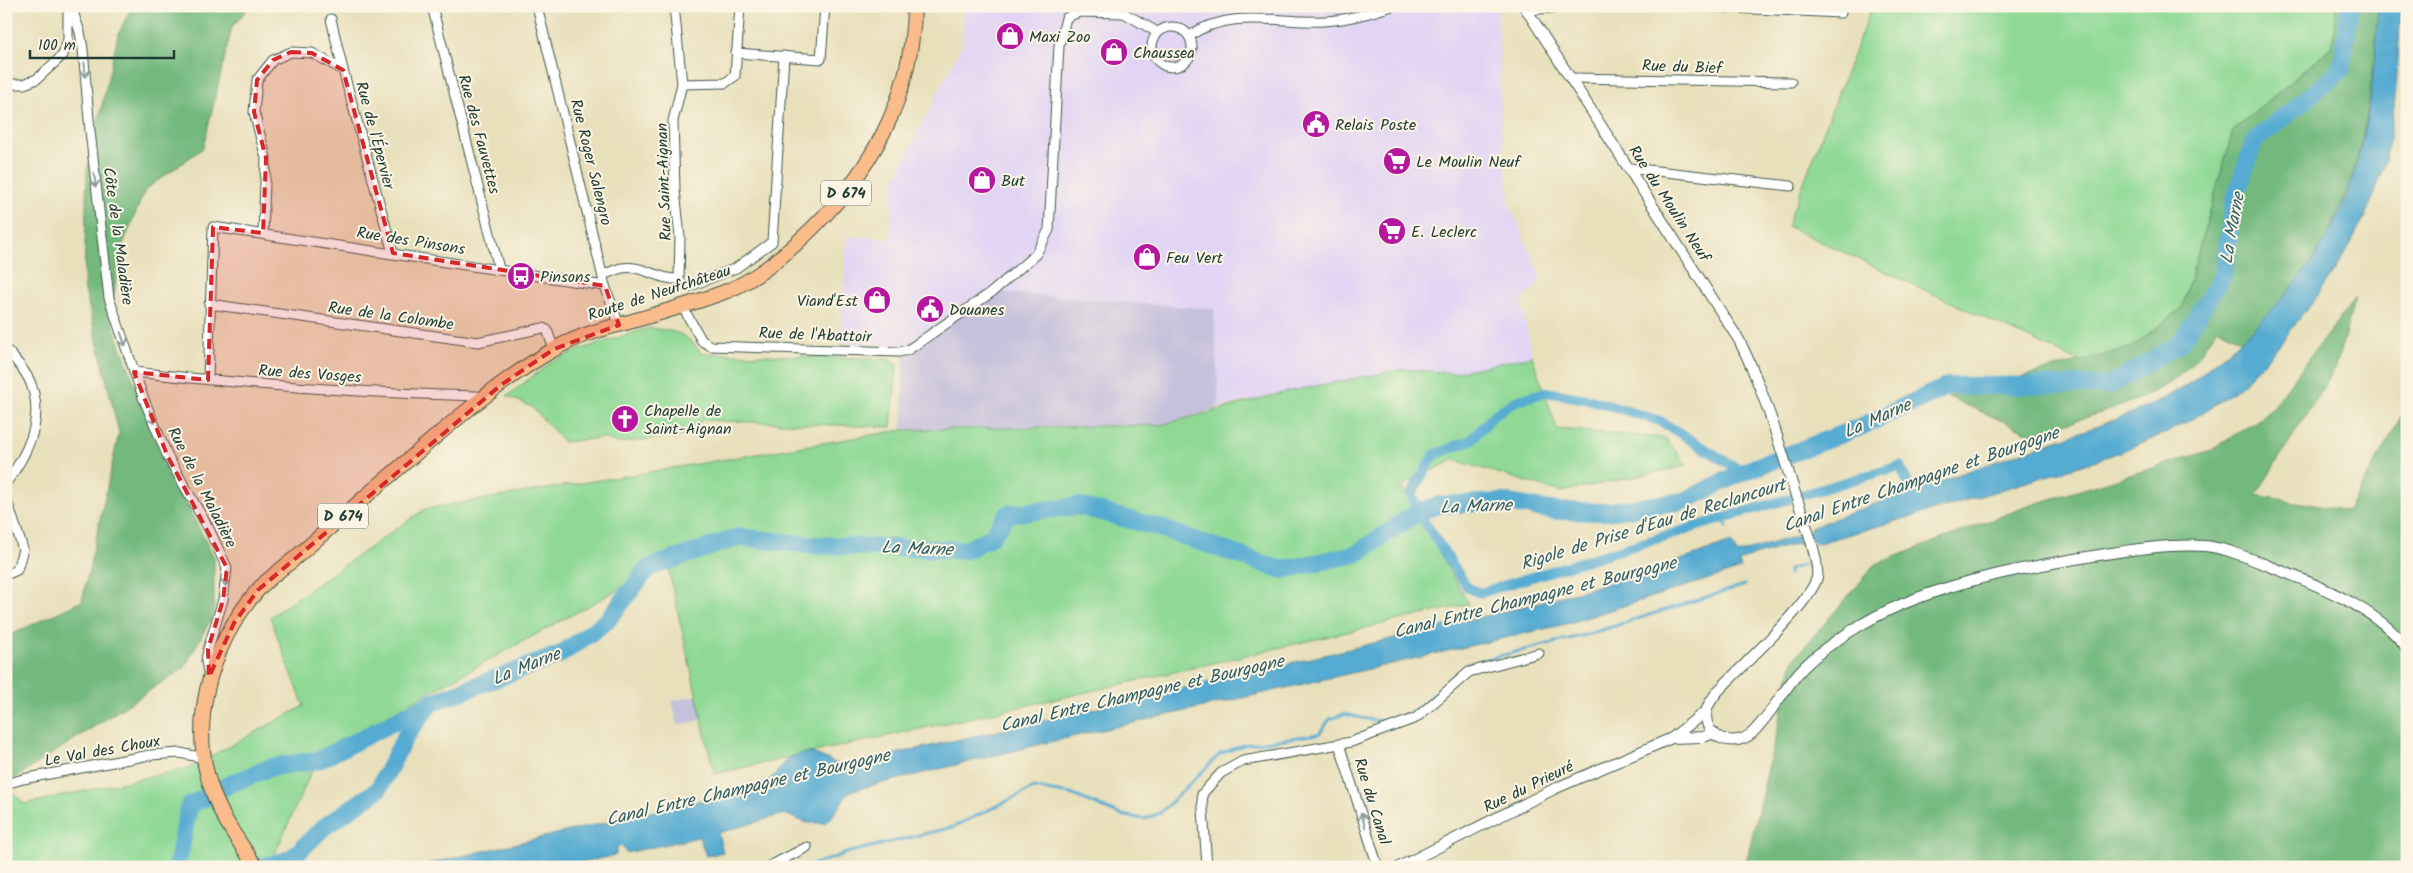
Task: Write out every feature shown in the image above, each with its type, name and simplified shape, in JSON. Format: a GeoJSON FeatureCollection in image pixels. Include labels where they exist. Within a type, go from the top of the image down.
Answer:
{"type":"FeatureCollection","features":[{"type":"Feature","properties":{"kind":"main road","name":"Route de Neufchâteau"},"geometry":{"type":"LineString","coordinates":[[482,401],[501,385],[554,349],[602,328],[619,325],[730,290],[756,275],[811,230],[852,185],[869,162],[884,134],[902,88],[912,41],[914,6]]}},
{"type":"Feature","properties":{"kind":"main road","name":"D 674"},"geometry":{"type":"LineString","coordinates":[[256,867],[224,818],[214,795],[204,758],[204,704],[209,677],[234,623],[258,590],[482,401]]}},
{"type":"Feature","properties":{"kind":"street"},"geometry":{"type":"LineString","coordinates":[[6,84],[24,84],[37,79],[63,55],[68,40],[69,6]]}},
{"type":"Feature","properties":{"kind":"street","name":"Côte de la Maladière"},"geometry":{"type":"LineString","coordinates":[[69,6],[80,32],[83,49],[90,131],[109,298],[134,372]]}},
{"type":"Feature","properties":{"kind":"street","name":"Rue des Fauvettes"},"geometry":{"type":"LineString","coordinates":[[432,6],[499,269]]}},
{"type":"Feature","properties":{"kind":"street","name":"Rue Roger Salengro"},"geometry":{"type":"LineString","coordinates":[[537,6],[605,286],[619,325]]}},
{"type":"Feature","properties":{"kind":"street","name":"Rue Saint-Aignan"},"geometry":{"type":"LineString","coordinates":[[674,6],[682,84],[673,121],[680,237],[678,279]]}},
{"type":"Feature","properties":{"kind":"street"},"geometry":{"type":"LineString","coordinates":[[682,84],[725,83],[735,76],[740,6]]}},
{"type":"Feature","properties":{"kind":"street"},"geometry":{"type":"LineString","coordinates":[[736,53],[821,59],[825,6]]}},
{"type":"Feature","properties":{"kind":"street"},"geometry":{"type":"LineString","coordinates":[[1189,36],[1199,29],[1222,20],[1238,18],[1326,21],[1369,13],[1392,6]]}},
{"type":"Feature","properties":{"kind":"street"},"geometry":{"type":"LineString","coordinates":[[1526,8],[1574,6]]}},
{"type":"Feature","properties":{"kind":"street"},"geometry":{"type":"LineString","coordinates":[[1690,6],[1841,13]]}},
{"type":"Feature","properties":{"kind":"street","name":"Rue du Moulin Neuf"},"geometry":{"type":"LineString","coordinates":[[1526,8],[1739,340],[1753,368],[1774,424],[1794,490]]}},
{"type":"Feature","properties":{"kind":"street","name":"Rue de l'Abattoir"},"geometry":{"type":"LineString","coordinates":[[682,306],[702,341],[712,346],[899,352],[908,350],[992,292],[1036,254],[1049,230],[1060,46],[1066,18],[1079,12],[1124,13],[1157,32]]}},
{"type":"Feature","properties":{"kind":"street"},"geometry":{"type":"LineString","coordinates":[[331,19],[343,70]]}},
{"type":"Feature","properties":{"kind":"street"},"geometry":{"type":"LineString","coordinates":[[1165,27],[1175,27],[1189,36],[1192,49],[1190,56],[1181,65],[1169,67],[1156,60],[1152,54],[1153,38],[1157,32],[1165,27]]}},
{"type":"Feature","properties":{"kind":"street","name":"Rue de l'Épervier"},"geometry":{"type":"LineString","coordinates":[[263,233],[266,158],[254,112],[257,80],[273,60],[291,52],[312,53],[343,70],[393,252]]}},
{"type":"Feature","properties":{"kind":"street"},"geometry":{"type":"LineString","coordinates":[[603,275],[624,268],[646,271],[672,280],[678,279],[682,285],[688,286],[736,268],[772,242],[784,56]]}},
{"type":"Feature","properties":{"kind":"street","name":"Rue du Bief"},"geometry":{"type":"LineString","coordinates":[[1572,78],[1791,82]]}},
{"type":"Feature","properties":{"kind":"street"},"geometry":{"type":"LineString","coordinates":[[1630,168],[1791,186]]}},
{"type":"Feature","properties":{"kind":"street","name":"Rue des Pinsons"},"geometry":{"type":"LineString","coordinates":[[209,304],[213,227],[393,252],[605,286]]}},
{"type":"Feature","properties":{"kind":"street"},"geometry":{"type":"LineString","coordinates":[[208,380],[209,304]]}},
{"type":"Feature","properties":{"kind":"street","name":"Rue de la Colombe"},"geometry":{"type":"LineString","coordinates":[[209,304],[478,342],[543,328],[547,330],[554,349]]}},
{"type":"Feature","properties":{"kind":"street"},"geometry":{"type":"LineString","coordinates":[[6,349],[32,386],[35,410],[33,436],[23,461],[6,483]]}},
{"type":"Feature","properties":{"kind":"street","name":"Rue des Vosges"},"geometry":{"type":"LineString","coordinates":[[134,372],[208,380],[406,395],[477,396],[482,401]]}},
{"type":"Feature","properties":{"kind":"street","name":"Rue de la Maladière"},"geometry":{"type":"LineString","coordinates":[[134,372],[168,457],[209,529],[227,568],[223,600],[206,660],[209,677]]}},
{"type":"Feature","properties":{"kind":"street","name":"Rue du Prieuré"},"geometry":{"type":"LineString","coordinates":[[1399,867],[1554,788],[1672,738],[1706,711],[1718,691],[1808,597],[1817,576],[1813,551],[1794,490]]}},
{"type":"Feature","properties":{"kind":"street"},"geometry":{"type":"LineString","coordinates":[[6,498],[23,549],[17,570],[6,575]]}},
{"type":"Feature","properties":{"kind":"street","name":"Rue du Prieuré"},"geometry":{"type":"LineString","coordinates":[[1672,738],[1703,737],[1714,733],[1720,738],[1733,742],[1746,738],[1761,724],[1804,667],[1837,640],[1869,620],[1911,602],[1969,582],[2047,564],[2118,552],[2190,546],[2224,550],[2296,576],[2369,614],[2398,637],[2407,648]]}},
{"type":"Feature","properties":{"kind":"street"},"geometry":{"type":"LineString","coordinates":[[1206,867],[1202,794],[1221,773],[1243,761],[1351,742],[1416,718],[1469,672],[1539,654]]}},
{"type":"Feature","properties":{"kind":"street"},"geometry":{"type":"LineString","coordinates":[[1706,711],[1710,727],[1714,733]]}},
{"type":"Feature","properties":{"kind":"street","name":"Rue du Canal"},"geometry":{"type":"LineString","coordinates":[[1339,744],[1378,867]]}},
{"type":"Feature","properties":{"kind":"street","name":"Le Val des Choux"},"geometry":{"type":"LineString","coordinates":[[6,784],[150,755],[180,753],[204,758]]}},
{"type":"Feature","properties":{"kind":"street"},"geometry":{"type":"LineString","coordinates":[[768,867],[807,847]]}},
{"type":"Feature","properties":{"kind":"highlighted area"},"geometry":{"type":"Polygon","coordinates":[[[291,52],[312,53],[343,70],[393,253],[605,286],[619,325],[554,349],[501,385],[258,590],[234,623],[209,677],[208,649],[223,600],[227,568],[168,457],[134,372],[208,380],[213,227],[263,233],[266,158],[254,112],[257,80],[273,60],[291,52]]]}},
{"type":"Feature","properties":{"kind":"shaded area"},"geometry":{"type":"Polygon","coordinates":[[[964,6],[1498,6],[1501,125],[1510,205],[1542,281],[1521,301],[1532,356],[1453,373],[1404,369],[1290,391],[1219,408],[1213,309],[984,291],[904,346],[840,343],[847,236],[890,239],[894,180],[962,45],[964,6]]]}},
{"type":"Feature","properties":{"kind":"shaded area"},"geometry":{"type":"Polygon","coordinates":[[[984,291],[1214,309],[1219,408],[1161,425],[902,430],[904,346],[984,291]]]}},
{"type":"Feature","properties":{"kind":"shaded area"},"geometry":{"type":"Polygon","coordinates":[[[700,695],[705,719],[678,725],[672,701],[700,695]]]}},
{"type":"Feature","properties":{"kind":"green space"},"geometry":{"type":"Polygon","coordinates":[[[132,6],[250,6],[232,27],[203,148],[145,190],[119,254],[111,319],[161,456],[214,557],[214,614],[184,668],[6,784],[6,637],[82,601],[119,433],[84,286],[87,170],[118,35],[132,6]]]}},
{"type":"Feature","properties":{"kind":"green space"},"geometry":{"type":"Polygon","coordinates":[[[1872,6],[2336,6],[2333,45],[2233,131],[2182,308],[2132,347],[2080,362],[1787,226],[1872,6]]]}},
{"type":"Feature","properties":{"kind":"green space"},"geometry":{"type":"Polygon","coordinates":[[[2336,6],[2378,6],[2371,89],[2364,128],[2355,166],[2342,203],[2325,238],[2304,273],[2277,306],[2241,340],[2218,328],[2194,361],[2176,378],[2161,388],[2107,411],[2032,434],[1948,397],[2132,347],[2182,308],[2233,131],[2333,46],[2336,6]]]}},
{"type":"Feature","properties":{"kind":"green space"},"geometry":{"type":"Polygon","coordinates":[[[2355,298],[2336,367],[2256,495],[2348,511],[2407,406],[2407,867],[1717,867],[1747,859],[1793,660],[1876,564],[2028,506],[2212,450],[2267,414],[2355,298]]]}},
{"type":"Feature","properties":{"kind":"green space"},"geometry":{"type":"Polygon","coordinates":[[[648,328],[678,333],[690,340],[701,353],[891,359],[897,366],[891,427],[700,420],[697,434],[618,443],[603,438],[564,442],[532,407],[507,396],[553,361],[579,350],[648,328]]]}},
{"type":"Feature","properties":{"kind":"green space"},"geometry":{"type":"Polygon","coordinates":[[[1532,356],[1557,429],[1665,438],[1687,466],[1561,492],[1454,460],[1401,486],[1469,604],[1074,695],[714,774],[667,563],[320,752],[269,867],[6,867],[6,787],[25,804],[189,768],[304,706],[270,617],[425,509],[902,430],[1161,425],[1290,391],[1404,369],[1453,373],[1532,356]]]}},
{"type":"Feature","properties":{"kind":"water"},"geometry":{"type":"Polygon","coordinates":[[[2378,6],[2401,6],[2395,98],[2382,173],[2357,233],[2323,288],[2283,340],[2253,374],[2242,385],[2206,410],[2156,437],[2075,467],[1943,507],[1815,544],[1812,539],[1744,559],[1739,562],[1741,569],[1566,624],[1054,741],[854,790],[850,792],[825,823],[807,823],[784,814],[718,833],[723,852],[706,856],[699,837],[626,853],[622,846],[616,848],[616,855],[565,867],[415,867],[745,790],[768,781],[788,759],[799,754],[811,753],[846,765],[1245,674],[1512,609],[1644,572],[1731,542],[1737,554],[1810,532],[1810,528],[2147,407],[2184,387],[2240,341],[2294,284],[2324,241],[2337,218],[2347,194],[2361,148],[2373,78],[2378,6]]]}},
{"type":"Feature","properties":{"kind":"waterway","name":"La Marne"},"geometry":{"type":"LineString","coordinates":[[262,867],[291,859],[324,827],[378,790],[405,737],[431,703],[561,654],[607,621],[648,568],[739,537],[808,545],[967,550],[992,536],[1008,514],[1079,506],[1160,528],[1282,570],[1356,554],[1418,512],[1439,505],[1502,502],[1556,511],[1604,512],[1684,501],[1743,472],[1860,427],[1948,386],[2111,385],[2180,343],[2223,276],[2233,204],[2254,141],[2341,70],[2350,6]]}},
{"type":"Feature","properties":{"kind":"waterway","name":"Rigole de Prise d'Eau de Reclancourt"},"geometry":{"type":"LineString","coordinates":[[1743,472],[1660,421],[1591,400],[1546,392],[1516,401],[1495,414],[1471,440],[1434,455],[1411,494],[1418,512],[1468,588],[1480,593],[1900,466],[1915,499]]}},
{"type":"Feature","properties":{"kind":"waterway"},"geometry":{"type":"LineString","coordinates":[[1724,518],[1727,527]]}},
{"type":"Feature","properties":{"kind":"waterway"},"geometry":{"type":"LineString","coordinates":[[1789,575],[1789,570],[1803,565]]}},
{"type":"Feature","properties":{"kind":"waterway"},"geometry":{"type":"LineString","coordinates":[[806,867],[850,852],[953,827],[1034,788],[1071,794],[1121,815],[1144,819],[1160,813],[1220,754],[1243,745],[1319,734],[1330,719],[1344,714],[1371,720],[1392,720],[1411,713],[1426,702],[1467,664],[1589,634],[1745,585]]}},
{"type":"Feature","properties":{"kind":"waterway","name":"La Marne"},"geometry":{"type":"LineString","coordinates":[[177,867],[189,806],[228,785],[272,767],[319,760],[427,705]]}},
{"type":"Feature","properties":{"kind":"waterway","name":"La Marne"},"geometry":{"type":"LineString","coordinates":[[284,867],[291,859]]}},
{"type":"Feature","properties":{"kind":"place","name":"Maxi Zoo"},"geometry":{"type":"Point","coordinates":[1010,36]}},
{"type":"Feature","properties":{"kind":"place","name":"Chaussea"},"geometry":{"type":"Point","coordinates":[1114,52]}},
{"type":"Feature","properties":{"kind":"place","name":"Relais Poste"},"geometry":{"type":"Point","coordinates":[1316,124]}},
{"type":"Feature","properties":{"kind":"place","name":"Le Moulin Neuf"},"geometry":{"type":"Point","coordinates":[1397,161]}},
{"type":"Feature","properties":{"kind":"place","name":"But"},"geometry":{"type":"Point","coordinates":[982,180]}},
{"type":"Feature","properties":{"kind":"place","name":"E. Leclerc"},"geometry":{"type":"Point","coordinates":[1392,231]}},
{"type":"Feature","properties":{"kind":"place","name":"Feu Vert"},"geometry":{"type":"Point","coordinates":[1147,257]}},
{"type":"Feature","properties":{"kind":"place","name":"Pinsons"},"geometry":{"type":"Point","coordinates":[521,276]}},
{"type":"Feature","properties":{"kind":"place","name":"Viand'Est"},"geometry":{"type":"Point","coordinates":[877,300]}},
{"type":"Feature","properties":{"kind":"place","name":"Douanes"},"geometry":{"type":"Point","coordinates":[930,309]}},
{"type":"Feature","properties":{"kind":"place","name":"Chapelle de Saint-Aignan"},"geometry":{"type":"Point","coordinates":[625,419]}},
{"type":"Feature","properties":{"kind":"water label","name":"Canal Entre Champagne et Bourgogne"},"geometry":{"type":"Point","coordinates":[1921,479]}},
{"type":"Feature","properties":{"kind":"water label","name":"Canal Entre Champagne et Bourgogne"},"geometry":{"type":"Point","coordinates":[1535,597]}},
{"type":"Feature","properties":{"kind":"water label","name":"Canal Entre Champagne et Bourgogne"},"geometry":{"type":"Point","coordinates":[1142,693]}},
{"type":"Feature","properties":{"kind":"water label","name":"Canal Entre Champagne et Bourgogne"},"geometry":{"type":"Point","coordinates":[748,787]}}]}
